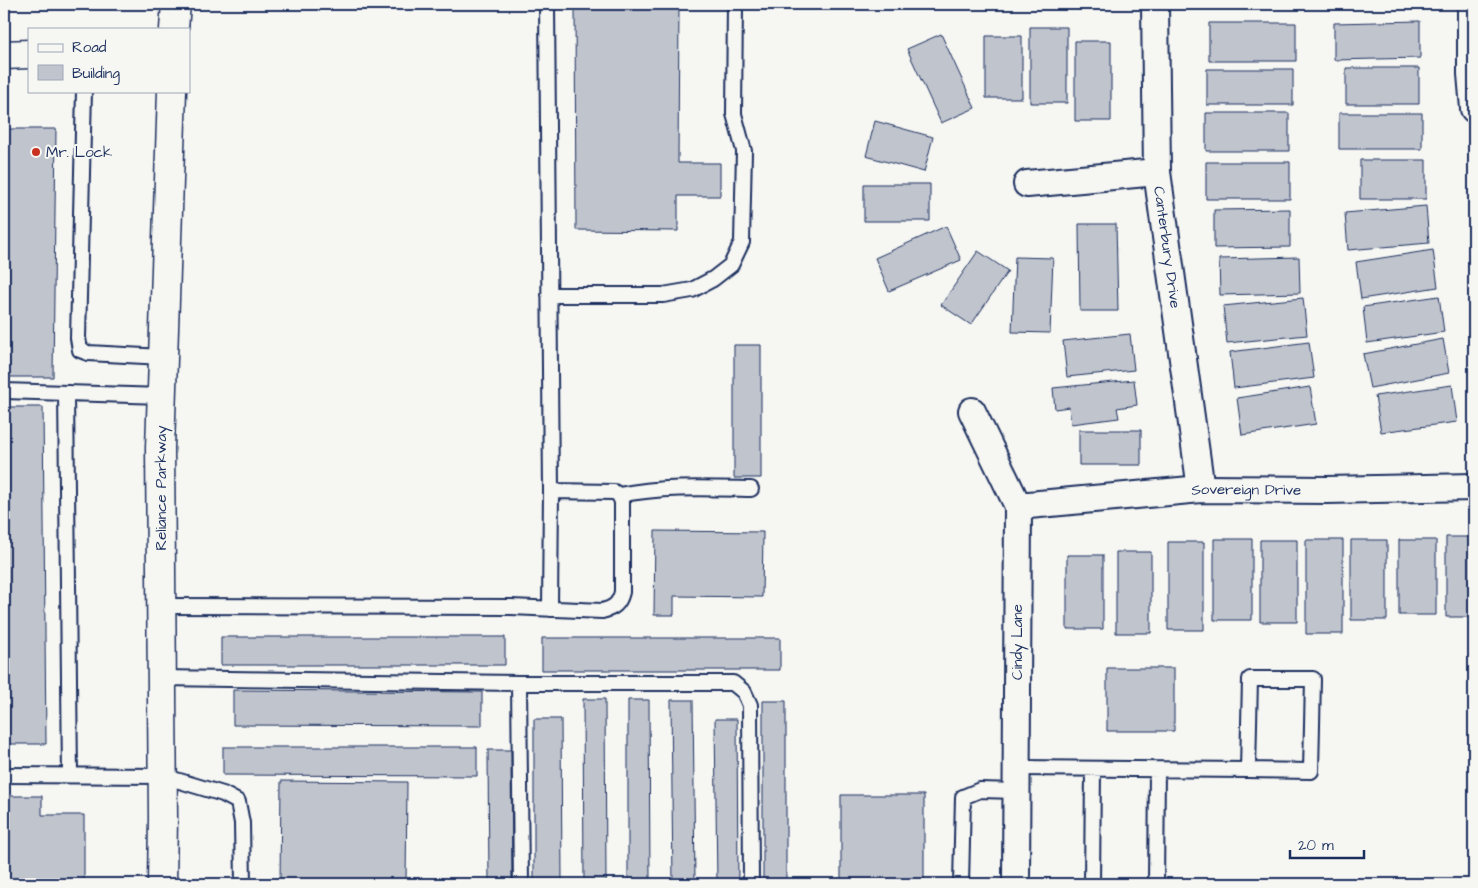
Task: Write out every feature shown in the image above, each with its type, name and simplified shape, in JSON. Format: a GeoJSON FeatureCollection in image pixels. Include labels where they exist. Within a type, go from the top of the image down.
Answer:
{"type":"FeatureCollection","features":[{"type":"Feature","properties":{"kind":"street"},"geometry":{"type":"LineString","coordinates":[[174,28],[176,4]]}},
{"type":"Feature","properties":{"kind":"street","name":"Canterbury Drive"},"geometry":{"type":"LineString","coordinates":[[1156,4],[1157,172],[1201,490]]}},
{"type":"Feature","properties":{"kind":"street"},"geometry":{"type":"LineString","coordinates":[[1471,4],[1471,74],[1474,109]]}},
{"type":"Feature","properties":{"kind":"street"},"geometry":{"type":"LineString","coordinates":[[4,55],[28,54]]}},
{"type":"Feature","properties":{"kind":"street","name":"Reliance Parkway"},"geometry":{"type":"LineString","coordinates":[[162,884],[160,448],[172,92]]}},
{"type":"Feature","properties":{"kind":"street"},"geometry":{"type":"LineString","coordinates":[[1027,184],[1157,172]]}},
{"type":"Feature","properties":{"kind":"street","name":"Cindy Lane"},"geometry":{"type":"LineString","coordinates":[[972,411],[1018,506],[1016,884]]}},
{"type":"Feature","properties":{"kind":"street","name":"Sovereign Drive"},"geometry":{"type":"LineString","coordinates":[[1018,506],[1201,490],[1474,487]]}},
{"type":"Feature","properties":{"kind":"lane"},"geometry":{"type":"LineString","coordinates":[[547,4],[551,492],[550,609]]}},
{"type":"Feature","properties":{"kind":"lane"},"geometry":{"type":"LineString","coordinates":[[549,295],[663,295],[692,290],[713,279],[731,265],[742,242],[744,151],[734,114],[735,4]]}},
{"type":"Feature","properties":{"kind":"lane"},"geometry":{"type":"LineString","coordinates":[[84,92],[78,338],[80,350],[88,353],[163,356]]}},
{"type":"Feature","properties":{"kind":"lane"},"geometry":{"type":"LineString","coordinates":[[4,391],[162,396]]}},
{"type":"Feature","properties":{"kind":"lane"},"geometry":{"type":"LineString","coordinates":[[66,394],[70,775]]}},
{"type":"Feature","properties":{"kind":"lane"},"geometry":{"type":"LineString","coordinates":[[551,492],[614,492],[620,495],[638,491],[682,489],[751,490]]}},
{"type":"Feature","properties":{"kind":"lane"},"geometry":{"type":"LineString","coordinates":[[161,606],[511,607],[602,611],[613,608],[620,601],[622,592],[622,502],[620,495]]}},
{"type":"Feature","properties":{"kind":"lane"},"geometry":{"type":"LineString","coordinates":[[162,678],[519,684],[733,683],[744,692],[750,705],[751,884]]}},
{"type":"Feature","properties":{"kind":"lane"},"geometry":{"type":"LineString","coordinates":[[961,884],[963,797],[980,790],[1017,779],[1093,769],[1311,771],[1314,678],[1250,678],[1248,770]]}},
{"type":"Feature","properties":{"kind":"lane"},"geometry":{"type":"LineString","coordinates":[[519,684],[521,884]]}},
{"type":"Feature","properties":{"kind":"lane"},"geometry":{"type":"LineString","coordinates":[[1092,884],[1093,769]]}},
{"type":"Feature","properties":{"kind":"lane"},"geometry":{"type":"LineString","coordinates":[[1156,884],[1157,770]]}},
{"type":"Feature","properties":{"kind":"lane"},"geometry":{"type":"LineString","coordinates":[[4,775],[163,776],[223,794],[238,802],[242,823],[243,884]]}},
{"type":"Feature","properties":{"kind":"building"},"geometry":{"type":"Polygon","coordinates":[[[575,4],[679,4],[678,163],[720,163],[720,196],[678,196],[678,231],[576,230],[575,4]]]}},
{"type":"Feature","properties":{"kind":"building"},"geometry":{"type":"Polygon","coordinates":[[[1420,21],[1420,58],[1334,60],[1334,23],[1420,21]]]}},
{"type":"Feature","properties":{"kind":"building"},"geometry":{"type":"Polygon","coordinates":[[[1209,23],[1296,23],[1296,61],[1209,61],[1209,23]]]}},
{"type":"Feature","properties":{"kind":"building"},"geometry":{"type":"Polygon","coordinates":[[[1030,27],[1067,27],[1067,103],[1030,103],[1030,27]]]}},
{"type":"Feature","properties":{"kind":"building"},"geometry":{"type":"Polygon","coordinates":[[[941,34],[975,108],[941,123],[907,49],[941,34]]]}},
{"type":"Feature","properties":{"kind":"building"},"geometry":{"type":"Polygon","coordinates":[[[986,36],[1022,36],[1022,98],[986,98],[986,36]]]}},
{"type":"Feature","properties":{"kind":"building"},"geometry":{"type":"Polygon","coordinates":[[[1075,41],[1111,41],[1111,121],[1075,121],[1075,41]]]}},
{"type":"Feature","properties":{"kind":"building"},"geometry":{"type":"Polygon","coordinates":[[[1346,68],[1419,68],[1419,104],[1346,104],[1346,68]]]}},
{"type":"Feature","properties":{"kind":"building"},"geometry":{"type":"Polygon","coordinates":[[[1207,69],[1293,69],[1293,105],[1207,105],[1207,69]]]}},
{"type":"Feature","properties":{"kind":"building"},"geometry":{"type":"Polygon","coordinates":[[[1206,113],[1289,113],[1289,151],[1206,151],[1206,113]]]}},
{"type":"Feature","properties":{"kind":"building"},"geometry":{"type":"Polygon","coordinates":[[[1339,113],[1422,113],[1422,149],[1339,149],[1339,113]]]}},
{"type":"Feature","properties":{"kind":"building"},"geometry":{"type":"Polygon","coordinates":[[[875,121],[933,137],[924,172],[866,156],[875,121]]]}},
{"type":"Feature","properties":{"kind":"building"},"geometry":{"type":"Polygon","coordinates":[[[4,129],[56,129],[53,377],[4,377],[4,129]]]}},
{"type":"Feature","properties":{"kind":"building"},"geometry":{"type":"Polygon","coordinates":[[[1360,160],[1426,160],[1426,199],[1360,199],[1360,160]]]}},
{"type":"Feature","properties":{"kind":"building"},"geometry":{"type":"Polygon","coordinates":[[[1206,162],[1290,162],[1290,199],[1206,199],[1206,162]]]}},
{"type":"Feature","properties":{"kind":"building"},"geometry":{"type":"Polygon","coordinates":[[[864,184],[930,184],[930,221],[864,221],[864,184]]]}},
{"type":"Feature","properties":{"kind":"building"},"geometry":{"type":"Polygon","coordinates":[[[1426,206],[1429,243],[1348,250],[1345,213],[1426,206]]]}},
{"type":"Feature","properties":{"kind":"building"},"geometry":{"type":"Polygon","coordinates":[[[1290,209],[1290,247],[1214,248],[1214,210],[1290,209]]]}},
{"type":"Feature","properties":{"kind":"building"},"geometry":{"type":"Polygon","coordinates":[[[1079,224],[1116,224],[1118,311],[1080,311],[1079,224]]]}},
{"type":"Feature","properties":{"kind":"building"},"geometry":{"type":"Polygon","coordinates":[[[946,226],[961,260],[889,291],[875,258],[946,226]]]}},
{"type":"Feature","properties":{"kind":"building"},"geometry":{"type":"Polygon","coordinates":[[[1433,250],[1438,287],[1361,299],[1356,262],[1433,250]]]}},
{"type":"Feature","properties":{"kind":"building"},"geometry":{"type":"Polygon","coordinates":[[[978,251],[1008,271],[971,325],[941,305],[978,251]]]}},
{"type":"Feature","properties":{"kind":"building"},"geometry":{"type":"Polygon","coordinates":[[[1015,257],[1053,258],[1050,333],[1012,332],[1015,257]]]}},
{"type":"Feature","properties":{"kind":"building"},"geometry":{"type":"Polygon","coordinates":[[[1299,257],[1300,293],[1220,295],[1219,259],[1299,257]]]}},
{"type":"Feature","properties":{"kind":"building"},"geometry":{"type":"Polygon","coordinates":[[[1439,296],[1444,332],[1367,343],[1363,307],[1439,296]]]}},
{"type":"Feature","properties":{"kind":"building"},"geometry":{"type":"Polygon","coordinates":[[[1303,298],[1307,335],[1227,343],[1223,306],[1303,298]]]}},
{"type":"Feature","properties":{"kind":"building"},"geometry":{"type":"Polygon","coordinates":[[[1130,334],[1134,370],[1067,377],[1063,341],[1130,334]]]}},
{"type":"Feature","properties":{"kind":"building"},"geometry":{"type":"Polygon","coordinates":[[[1443,339],[1449,373],[1370,388],[1363,354],[1443,339]]]}},
{"type":"Feature","properties":{"kind":"building"},"geometry":{"type":"Polygon","coordinates":[[[1309,342],[1314,378],[1234,388],[1230,352],[1309,342]]]}},
{"type":"Feature","properties":{"kind":"building"},"geometry":{"type":"Polygon","coordinates":[[[734,345],[761,345],[761,478],[734,478],[734,345]]]}},
{"type":"Feature","properties":{"kind":"building"},"geometry":{"type":"Polygon","coordinates":[[[1134,380],[1137,405],[1117,408],[1119,418],[1071,424],[1069,407],[1055,409],[1053,388],[1134,380]]]}},
{"type":"Feature","properties":{"kind":"building"},"geometry":{"type":"Polygon","coordinates":[[[1452,385],[1457,422],[1381,432],[1375,396],[1452,385]]]}},
{"type":"Feature","properties":{"kind":"building"},"geometry":{"type":"Polygon","coordinates":[[[1310,387],[1316,424],[1242,435],[1237,398],[1310,387]]]}},
{"type":"Feature","properties":{"kind":"building"},"geometry":{"type":"Polygon","coordinates":[[[4,407],[43,407],[46,744],[4,744],[4,407]]]}},
{"type":"Feature","properties":{"kind":"building"},"geometry":{"type":"Polygon","coordinates":[[[1079,430],[1141,430],[1141,465],[1079,465],[1079,430]]]}},
{"type":"Feature","properties":{"kind":"building"},"geometry":{"type":"Polygon","coordinates":[[[655,531],[763,532],[762,597],[674,596],[674,615],[654,615],[655,531]]]}},
{"type":"Feature","properties":{"kind":"building"},"geometry":{"type":"Polygon","coordinates":[[[1446,537],[1474,537],[1474,617],[1446,617],[1446,537]]]}},
{"type":"Feature","properties":{"kind":"building"},"geometry":{"type":"Polygon","coordinates":[[[1214,539],[1252,539],[1252,620],[1214,620],[1214,539]]]}},
{"type":"Feature","properties":{"kind":"building"},"geometry":{"type":"Polygon","coordinates":[[[1260,540],[1297,540],[1297,622],[1260,622],[1260,540]]]}},
{"type":"Feature","properties":{"kind":"building"},"geometry":{"type":"Polygon","coordinates":[[[1306,540],[1343,540],[1343,634],[1306,634],[1306,540]]]}},
{"type":"Feature","properties":{"kind":"building"},"geometry":{"type":"Polygon","coordinates":[[[1351,540],[1387,540],[1387,620],[1351,620],[1351,540]]]}},
{"type":"Feature","properties":{"kind":"building"},"geometry":{"type":"Polygon","coordinates":[[[1399,540],[1436,540],[1436,615],[1399,615],[1399,540]]]}},
{"type":"Feature","properties":{"kind":"building"},"geometry":{"type":"Polygon","coordinates":[[[1168,542],[1204,542],[1204,630],[1168,630],[1168,542]]]}},
{"type":"Feature","properties":{"kind":"building"},"geometry":{"type":"Polygon","coordinates":[[[1116,552],[1151,552],[1151,633],[1116,633],[1116,552]]]}},
{"type":"Feature","properties":{"kind":"building"},"geometry":{"type":"Polygon","coordinates":[[[1067,555],[1103,555],[1103,629],[1067,629],[1067,555]]]}},
{"type":"Feature","properties":{"kind":"building"},"geometry":{"type":"Polygon","coordinates":[[[221,637],[505,637],[505,665],[221,665],[221,637]]]}},
{"type":"Feature","properties":{"kind":"building"},"geometry":{"type":"Polygon","coordinates":[[[542,638],[780,638],[780,670],[542,670],[542,638]]]}},
{"type":"Feature","properties":{"kind":"building"},"geometry":{"type":"Polygon","coordinates":[[[1107,668],[1174,668],[1174,731],[1107,731],[1107,668]]]}},
{"type":"Feature","properties":{"kind":"building"},"geometry":{"type":"Polygon","coordinates":[[[233,690],[482,692],[482,726],[233,725],[233,690]]]}},
{"type":"Feature","properties":{"kind":"building"},"geometry":{"type":"Polygon","coordinates":[[[583,699],[605,699],[606,884],[584,884],[583,699]]]}},
{"type":"Feature","properties":{"kind":"building"},"geometry":{"type":"Polygon","coordinates":[[[628,700],[649,700],[650,884],[628,884],[628,700]]]}},
{"type":"Feature","properties":{"kind":"building"},"geometry":{"type":"Polygon","coordinates":[[[671,700],[693,700],[695,884],[673,884],[671,700]]]}},
{"type":"Feature","properties":{"kind":"building"},"geometry":{"type":"Polygon","coordinates":[[[763,701],[786,701],[786,884],[763,884],[763,701]]]}},
{"type":"Feature","properties":{"kind":"building"},"geometry":{"type":"Polygon","coordinates":[[[534,719],[561,719],[562,884],[534,884],[534,719]]]}},
{"type":"Feature","properties":{"kind":"building"},"geometry":{"type":"Polygon","coordinates":[[[715,719],[737,719],[738,884],[717,884],[715,719]]]}},
{"type":"Feature","properties":{"kind":"building"},"geometry":{"type":"Polygon","coordinates":[[[223,747],[477,747],[477,776],[223,775],[223,747]]]}},
{"type":"Feature","properties":{"kind":"building"},"geometry":{"type":"Polygon","coordinates":[[[488,750],[511,750],[512,884],[489,884],[488,750]]]}},
{"type":"Feature","properties":{"kind":"building"},"geometry":{"type":"Polygon","coordinates":[[[281,781],[407,782],[406,884],[280,884],[281,781]]]}},
{"type":"Feature","properties":{"kind":"building"},"geometry":{"type":"Polygon","coordinates":[[[841,795],[924,795],[924,884],[841,884],[841,795]]]}},
{"type":"Feature","properties":{"kind":"building"},"geometry":{"type":"Polygon","coordinates":[[[4,796],[42,796],[42,815],[84,815],[84,884],[4,884],[4,796]]]}},
{"type":"Feature","properties":{"kind":"place","name":"Mr. Lock"},"geometry":{"type":"Point","coordinates":[36,152]}}]}
